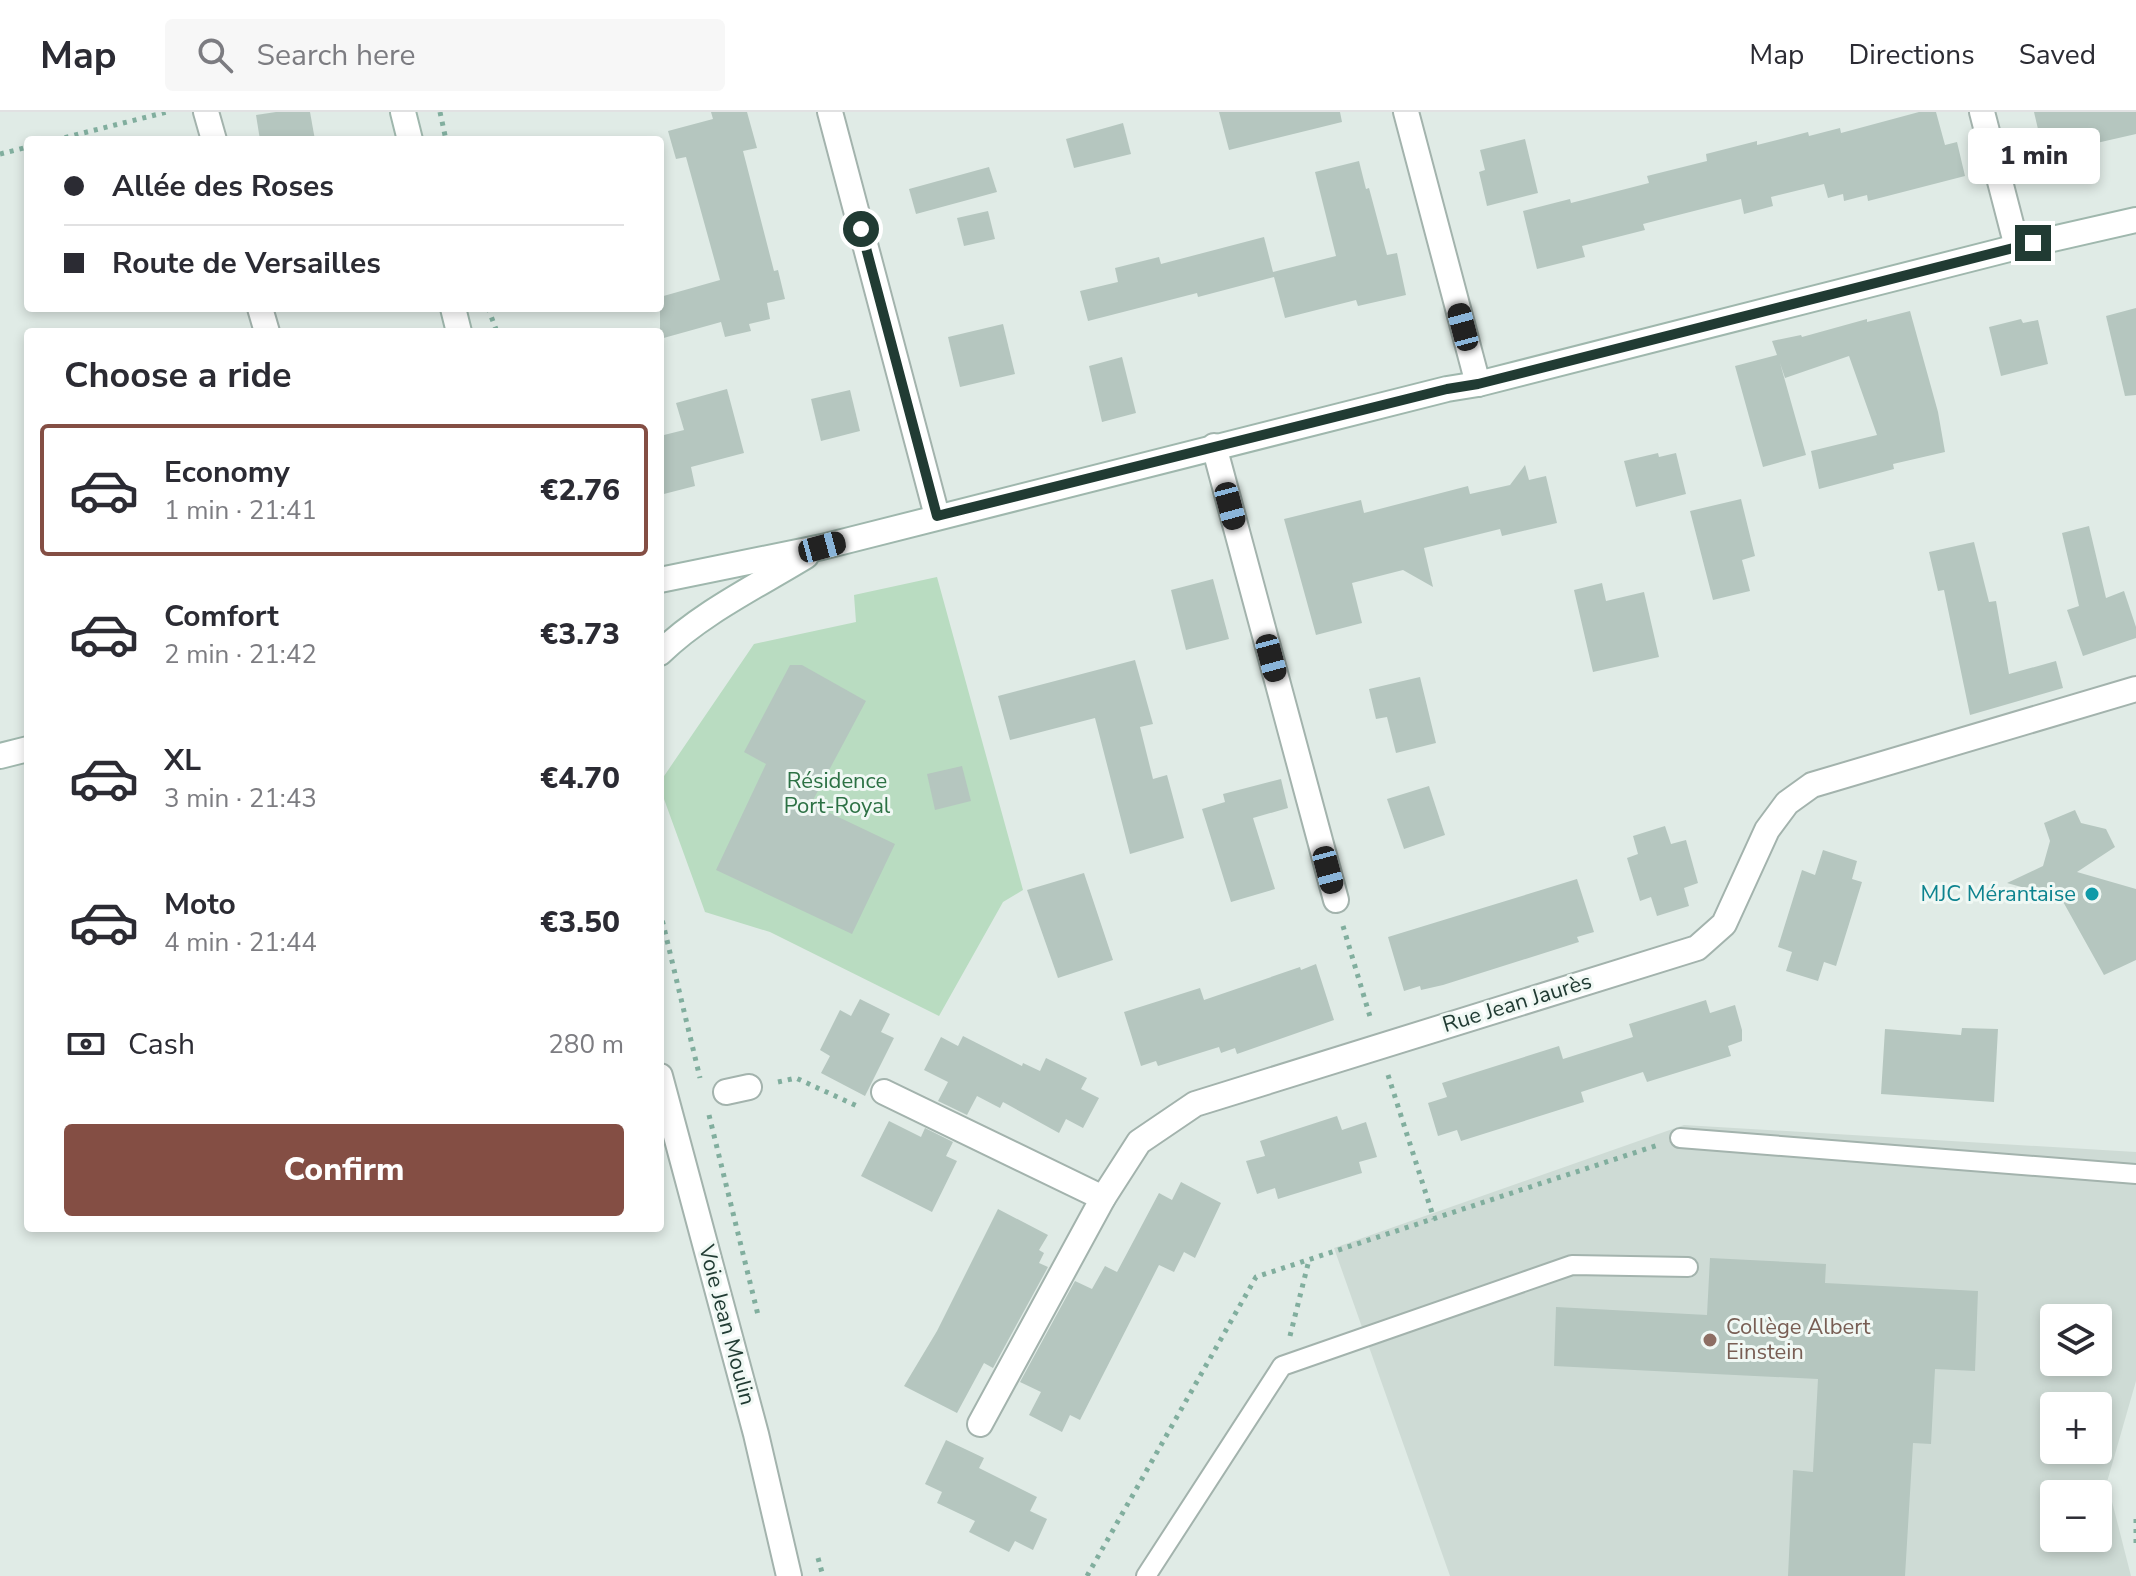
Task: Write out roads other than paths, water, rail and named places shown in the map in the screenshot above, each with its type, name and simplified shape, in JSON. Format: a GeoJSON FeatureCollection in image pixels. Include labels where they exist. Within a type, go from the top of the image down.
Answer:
{"type":"FeatureCollection","features":[{"type":"Feature","properties":{"kind":"street"},"geometry":{"type":"LineString","coordinates":[[206,112],[213,136]]}},
{"type":"Feature","properties":{"kind":"street"},"geometry":{"type":"LineString","coordinates":[[403,112],[409,136]]}},
{"type":"Feature","properties":{"kind":"street"},"geometry":{"type":"LineString","coordinates":[[830,112],[937,516]]}},
{"type":"Feature","properties":{"kind":"street"},"geometry":{"type":"LineString","coordinates":[[1406,112],[1478,384]]}},
{"type":"Feature","properties":{"kind":"street"},"geometry":{"type":"LineString","coordinates":[[1982,112],[2017,247]]}},
{"type":"Feature","properties":{"kind":"street"},"geometry":{"type":"LineString","coordinates":[[664,579],[822,547],[1214,446],[1478,384],[2017,247],[2136,220]]}},
{"type":"Feature","properties":{"kind":"street"},"geometry":{"type":"LineString","coordinates":[[1214,446],[1336,900]]}},
{"type":"Feature","properties":{"kind":"street"},"geometry":{"type":"LineString","coordinates":[[664,649],[722,607],[822,547]]}},
{"type":"Feature","properties":{"kind":"street","name":"Rue Jean Jaurès"},"geometry":{"type":"LineString","coordinates":[[980,1424],[1103,1198],[1139,1142],[1195,1104],[1697,948],[1724,924],[1767,830],[1787,803],[1812,785],[2136,689]]}},
{"type":"Feature","properties":{"kind":"street"},"geometry":{"type":"LineString","coordinates":[[0,756],[24,750]]}},
{"type":"Feature","properties":{"kind":"street","name":"Voie Jean Moulin"},"geometry":{"type":"LineString","coordinates":[[664,1091],[756,1434],[789,1576]]}},
{"type":"Feature","properties":{"kind":"street"},"geometry":{"type":"LineString","coordinates":[[884,1092],[1103,1198]]}},
{"type":"Feature","properties":{"kind":"lane"},"geometry":{"type":"LineString","coordinates":[[1680,1138],[2136,1174]]}},
{"type":"Feature","properties":{"kind":"lane"},"geometry":{"type":"LineString","coordinates":[[1146,1576],[1282,1366],[1572,1265],[1688,1267]]}},
{"type":"Feature","properties":{"kind":"place","name":"MJC Mérantaise"},"geometry":{"type":"Point","coordinates":[2092,894]}},
{"type":"Feature","properties":{"kind":"place","name":"Collège Albert Einstein"},"geometry":{"type":"Point","coordinates":[1710,1340]}},
{"type":"Feature","properties":{"kind":"park label","name":"Résidence Port-Royal"},"geometry":{"type":"Point","coordinates":[837,794]}}]}
